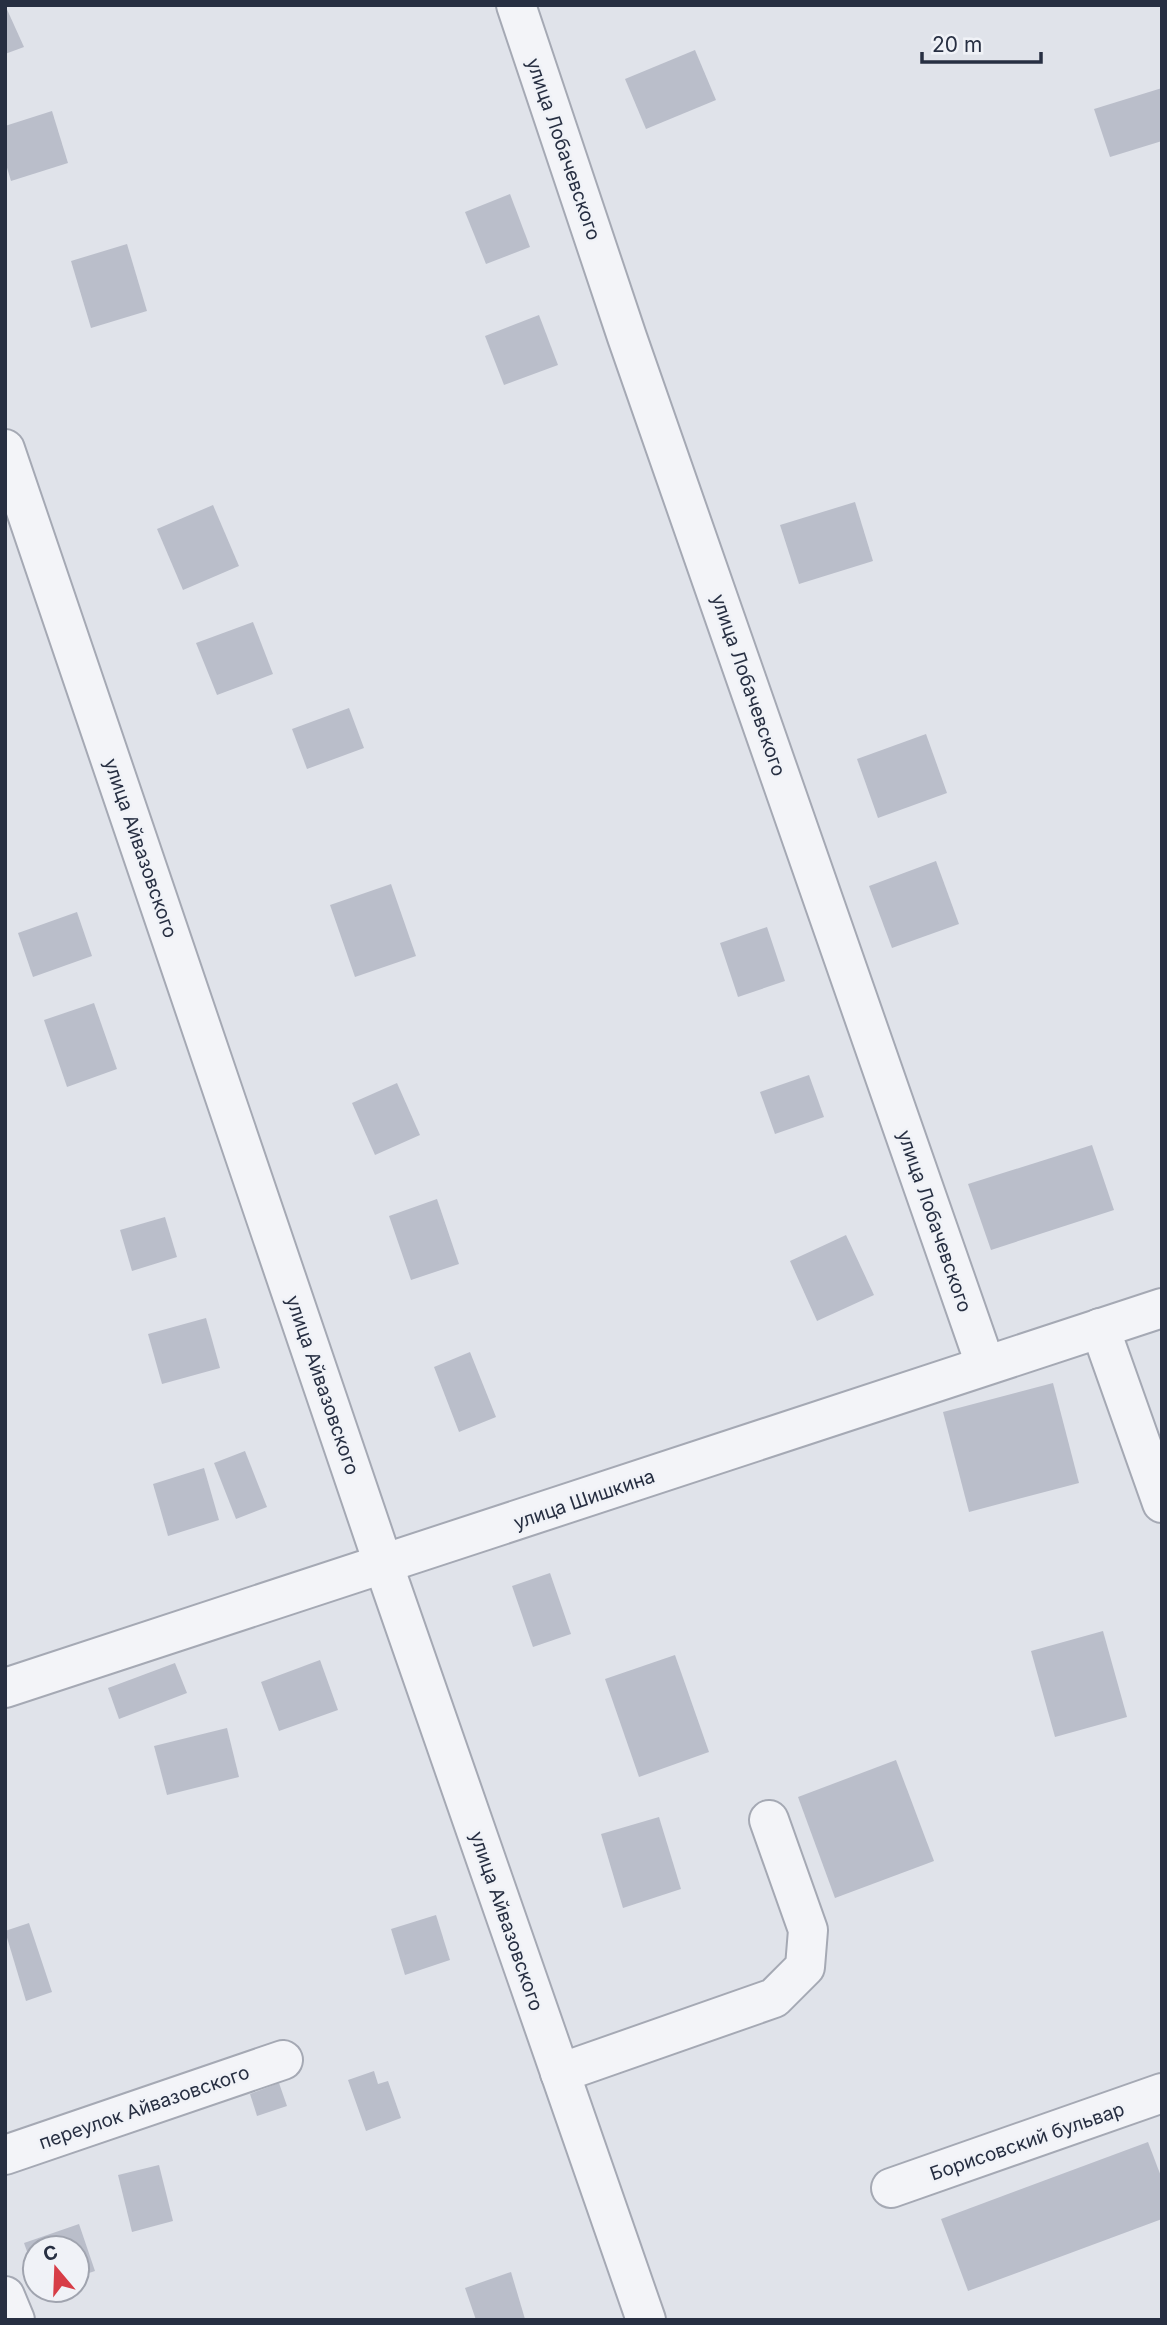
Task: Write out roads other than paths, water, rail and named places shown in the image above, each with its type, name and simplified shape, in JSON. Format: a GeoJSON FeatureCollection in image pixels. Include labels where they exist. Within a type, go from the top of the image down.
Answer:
{"type":"FeatureCollection","features":[{"type":"Feature","properties":{"kind":"street","name":"улица Лобачевского"},"geometry":{"type":"LineString","coordinates":[[516,5],[632,350],[985,1364]]}},
{"type":"Feature","properties":{"kind":"street","name":"улица Айвазовского"},"geometry":{"type":"LineString","coordinates":[[5,449],[384,1566],[646,2320]]}},
{"type":"Feature","properties":{"kind":"street","name":"улица Шишкина"},"geometry":{"type":"LineString","coordinates":[[5,1688],[384,1566],[985,1364],[1162,1308]]}},
{"type":"Feature","properties":{"kind":"street"},"geometry":{"type":"LineString","coordinates":[[1100,1328],[1162,1503]]}},
{"type":"Feature","properties":{"kind":"street"},"geometry":{"type":"LineString","coordinates":[[560,2073],[774,1997],[806,1967],[808,1930],[769,1821]]}},
{"type":"Feature","properties":{"kind":"street","name":"переулок Айвазовского"},"geometry":{"type":"LineString","coordinates":[[5,2155],[283,2060]]}},
{"type":"Feature","properties":{"kind":"street","name":"Борисовский бульвар"},"geometry":{"type":"LineString","coordinates":[[891,2188],[1162,2094]]}},
{"type":"Feature","properties":{"kind":"street"},"geometry":{"type":"LineString","coordinates":[[5,2296],[15,2320]]}}]}
